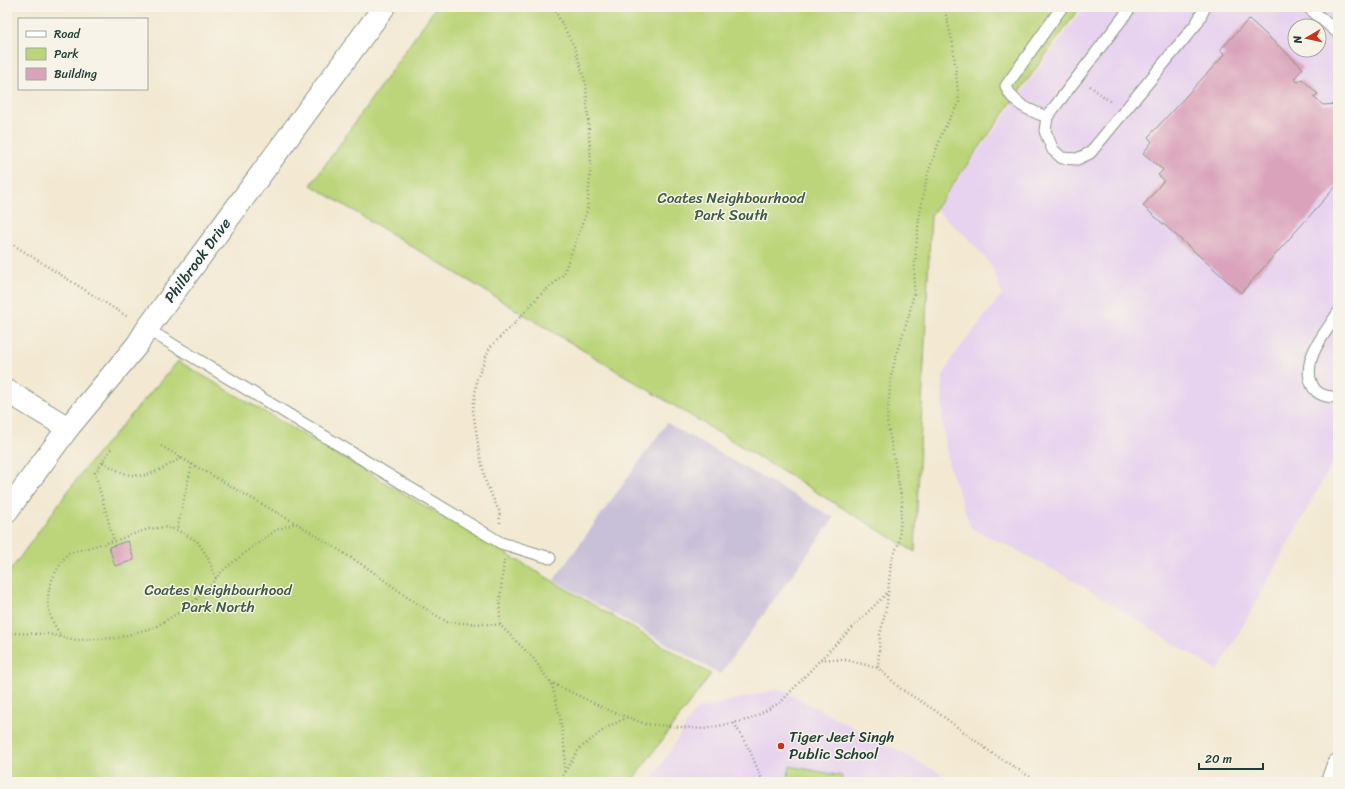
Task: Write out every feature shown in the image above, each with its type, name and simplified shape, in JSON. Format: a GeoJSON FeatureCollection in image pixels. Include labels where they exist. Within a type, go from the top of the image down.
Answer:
{"type":"FeatureCollection","features":[{"type":"Feature","properties":{"kind":"street","name":"Philbrook Drive"},"geometry":{"type":"LineString","coordinates":[[7,511],[68,428],[137,346],[147,330],[384,7]]}},
{"type":"Feature","properties":{"kind":"street"},"geometry":{"type":"LineString","coordinates":[[7,391],[68,428]]}},
{"type":"Feature","properties":{"kind":"street"},"geometry":{"type":"LineString","coordinates":[[1332,782],[1338,765]]}},
{"type":"Feature","properties":{"kind":"lane"},"geometry":{"type":"LineString","coordinates":[[1047,117],[1025,108],[1009,94],[1006,86],[1062,7]]}},
{"type":"Feature","properties":{"kind":"lane"},"geometry":{"type":"LineString","coordinates":[[1131,7],[1047,117],[1045,131],[1053,150],[1062,158],[1076,159],[1090,153],[1197,23],[1205,7]]}},
{"type":"Feature","properties":{"kind":"lane"},"geometry":{"type":"LineString","coordinates":[[1308,7],[1338,34]]}},
{"type":"Feature","properties":{"kind":"lane"},"geometry":{"type":"LineString","coordinates":[[1338,313],[1314,350],[1309,370],[1312,384],[1318,393],[1328,397],[1338,397]]}},
{"type":"Feature","properties":{"kind":"lane"},"geometry":{"type":"LineString","coordinates":[[147,330],[501,543],[550,558]]}},
{"type":"Feature","properties":{"kind":"path"},"geometry":{"type":"LineString","coordinates":[[500,625],[500,600],[504,558],[501,543],[499,511],[486,483],[479,451],[473,410],[477,379],[490,347],[515,323],[539,296],[563,275],[587,211],[591,164],[586,85],[575,48],[553,7]]}},
{"type":"Feature","properties":{"kind":"path"},"geometry":{"type":"LineString","coordinates":[[878,668],[880,635],[892,561],[898,542],[902,502],[887,421],[891,376],[898,348],[908,320],[914,293],[919,217],[928,176],[942,132],[959,102],[953,44],[944,7]]}},
{"type":"Feature","properties":{"kind":"path"},"geometry":{"type":"LineString","coordinates":[[1077,76],[1123,112]]}},
{"type":"Feature","properties":{"kind":"path"},"geometry":{"type":"LineString","coordinates":[[7,241],[147,330]]}},
{"type":"Feature","properties":{"kind":"path"},"geometry":{"type":"LineString","coordinates":[[161,446],[296,523],[369,568],[410,600],[447,622],[500,625],[533,658],[552,685],[560,717],[565,753],[564,773]]}},
{"type":"Feature","properties":{"kind":"path"},"geometry":{"type":"LineString","coordinates":[[111,449],[95,473],[114,541]]}},
{"type":"Feature","properties":{"kind":"path"},"geometry":{"type":"LineString","coordinates":[[103,462],[117,471],[130,476],[146,475],[161,470],[181,458]]}},
{"type":"Feature","properties":{"kind":"path"},"geometry":{"type":"LineString","coordinates":[[177,530],[192,464]]}},
{"type":"Feature","properties":{"kind":"path"},"geometry":{"type":"LineString","coordinates":[[7,633],[48,634],[77,640],[117,638],[155,627],[183,610],[204,593],[222,571],[276,530],[296,523]]}},
{"type":"Feature","properties":{"kind":"path"},"geometry":{"type":"LineString","coordinates":[[62,637],[50,614],[48,594],[55,570],[68,553],[114,541],[148,529],[164,527],[177,530],[197,541],[207,556],[216,578]]}},
{"type":"Feature","properties":{"kind":"path"},"geometry":{"type":"LineString","coordinates":[[549,682],[606,710],[645,724],[704,729],[751,719],[781,702],[821,659],[888,592]]}},
{"type":"Feature","properties":{"kind":"path"},"geometry":{"type":"LineString","coordinates":[[821,659],[847,660],[878,668],[901,690],[933,710],[992,753],[1038,782]]}},
{"type":"Feature","properties":{"kind":"path"},"geometry":{"type":"LineString","coordinates":[[560,782],[579,749],[606,728],[628,717]]}},
{"type":"Feature","properties":{"kind":"path"},"geometry":{"type":"LineString","coordinates":[[734,723],[750,751],[763,782]]}},
{"type":"Feature","properties":{"kind":"shaded area"},"geometry":{"type":"Polygon","coordinates":[[[1084,7],[1338,7],[1338,453],[1218,671],[1076,582],[971,528],[949,466],[942,419],[943,377],[952,358],[1002,294],[992,266],[969,239],[936,210],[1084,7]]]}},
{"type":"Feature","properties":{"kind":"shaded area"},"geometry":{"type":"Polygon","coordinates":[[[667,423],[834,518],[720,674],[554,580],[667,423]]]}},
{"type":"Feature","properties":{"kind":"shaded area","name":"Tiger Jeet Singh Public School"},"geometry":{"type":"Polygon","coordinates":[[[780,689],[957,782],[651,782],[696,709],[780,689]]]}},
{"type":"Feature","properties":{"kind":"green space","name":"Coates Neighbourhood Park South"},"geometry":{"type":"Polygon","coordinates":[[[436,7],[1080,7],[931,215],[915,552],[311,185],[436,7]]]}},
{"type":"Feature","properties":{"kind":"green space","name":"Coates Neighbourhood Park North"},"geometry":{"type":"Polygon","coordinates":[[[178,361],[711,674],[631,782],[7,782],[7,575],[85,468],[178,361]]]}},
{"type":"Feature","properties":{"kind":"green space"},"geometry":{"type":"Polygon","coordinates":[[[790,766],[842,776],[841,782],[787,782],[790,766]]]}},
{"type":"Feature","properties":{"kind":"building"},"geometry":{"type":"Polygon","coordinates":[[[1249,19],[1287,53],[1287,58],[1292,58],[1303,68],[1294,79],[1298,82],[1302,79],[1318,94],[1313,97],[1323,105],[1338,104],[1338,184],[1241,293],[1143,206],[1164,180],[1158,175],[1163,170],[1143,153],[1152,142],[1148,137],[1225,54],[1220,50],[1249,19]]]}},
{"type":"Feature","properties":{"kind":"building"},"geometry":{"type":"Polygon","coordinates":[[[128,541],[134,560],[115,566],[109,547],[128,541]]]}},
{"type":"Feature","properties":{"kind":"place","name":"Tiger Jeet Singh Public School"},"geometry":{"type":"Point","coordinates":[781,746]}}]}
